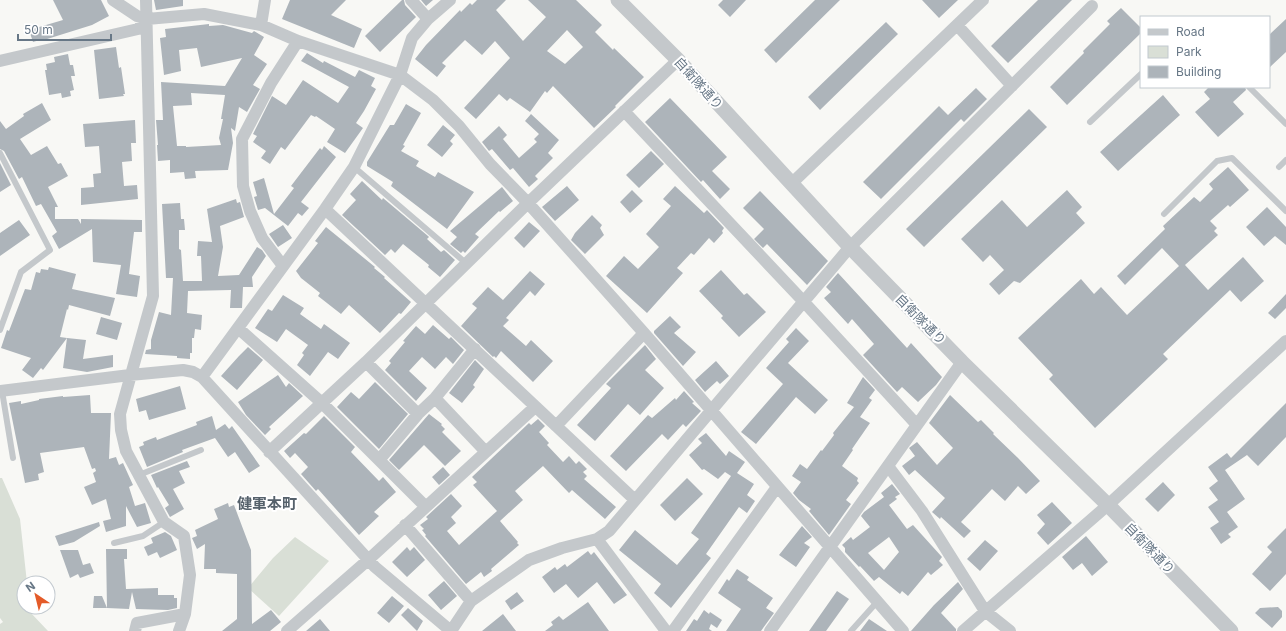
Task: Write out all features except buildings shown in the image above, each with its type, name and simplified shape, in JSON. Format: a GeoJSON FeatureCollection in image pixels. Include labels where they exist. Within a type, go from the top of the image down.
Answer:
{"type":"FeatureCollection","features":[{"type":"Feature","properties":{"kind":"street"},"geometry":{"type":"LineString","coordinates":[[113,0],[137,16],[147,19],[204,14],[261,26],[298,41],[400,75],[433,100],[459,126],[490,164],[528,203],[644,333],[903,631]]}},
{"type":"Feature","properties":{"kind":"street"},"geometry":{"type":"LineString","coordinates":[[146,0],[153,296],[120,414],[121,430],[126,451],[139,476],[164,522],[184,536],[190,575],[185,614],[178,631]]}},
{"type":"Feature","properties":{"kind":"street"},"geometry":{"type":"LineString","coordinates":[[261,26],[265,0]]}},
{"type":"Feature","properties":{"kind":"street"},"geometry":{"type":"LineString","coordinates":[[411,0],[428,19]]}},
{"type":"Feature","properties":{"kind":"street"},"geometry":{"type":"LineString","coordinates":[[202,377],[354,167],[400,75],[412,38],[428,19],[450,0]]}},
{"type":"Feature","properties":{"kind":"street","name":"自衛隊通り"},"geometry":{"type":"LineString","coordinates":[[618,0],[678,60],[850,247],[962,362],[1108,505],[1231,631]]}},
{"type":"Feature","properties":{"kind":"street"},"geometry":{"type":"LineString","coordinates":[[791,184],[983,0]]}},
{"type":"Feature","properties":{"kind":"street"},"geometry":{"type":"LineString","coordinates":[[1,391],[130,375],[183,370],[193,372],[202,377],[368,560],[451,631],[471,601],[529,560],[562,548],[597,539],[609,531],[850,247],[1092,6]]}},
{"type":"Feature","properties":{"kind":"street"},"geometry":{"type":"LineString","coordinates":[[0,62],[138,29],[147,19]]}},
{"type":"Feature","properties":{"kind":"street"},"geometry":{"type":"LineString","coordinates":[[957,25],[1012,86]]}},
{"type":"Feature","properties":{"kind":"street"},"geometry":{"type":"LineString","coordinates":[[283,266],[262,238],[250,211],[243,186],[242,138],[271,83],[298,41]]}},
{"type":"Feature","properties":{"kind":"street"},"geometry":{"type":"LineString","coordinates":[[269,452],[366,362],[528,203],[678,60]]}},
{"type":"Feature","properties":{"kind":"street"},"geometry":{"type":"LineString","coordinates":[[624,111],[804,302],[917,425]]}},
{"type":"Feature","properties":{"kind":"street"},"geometry":{"type":"LineString","coordinates":[[324,209],[635,500]]}},
{"type":"Feature","properties":{"kind":"street"},"geometry":{"type":"LineString","coordinates":[[238,328],[322,403],[425,506]]}},
{"type":"Feature","properties":{"kind":"street"},"geometry":{"type":"LineString","coordinates":[[556,426],[644,333]]}},
{"type":"Feature","properties":{"kind":"street"},"geometry":{"type":"LineString","coordinates":[[963,631],[1108,505],[1286,341]]}},
{"type":"Feature","properties":{"kind":"street"},"geometry":{"type":"LineString","coordinates":[[379,460],[418,414],[435,398],[475,349]]}},
{"type":"Feature","properties":{"kind":"street"},"geometry":{"type":"LineString","coordinates":[[366,362],[418,414]]}},
{"type":"Feature","properties":{"kind":"street"},"geometry":{"type":"LineString","coordinates":[[770,631],[962,362]]}},
{"type":"Feature","properties":{"kind":"street"},"geometry":{"type":"LineString","coordinates":[[435,398],[486,452]]}},
{"type":"Feature","properties":{"kind":"street"},"geometry":{"type":"LineString","coordinates":[[287,631],[368,560],[425,506],[535,407]]}},
{"type":"Feature","properties":{"kind":"street"},"geometry":{"type":"LineString","coordinates":[[888,466],[922,511],[985,611],[1010,631]]}},
{"type":"Feature","properties":{"kind":"street"},"geometry":{"type":"LineString","coordinates":[[673,631],[777,487]]}},
{"type":"Feature","properties":{"kind":"street"},"geometry":{"type":"LineString","coordinates":[[405,525],[471,601]]}},
{"type":"Feature","properties":{"kind":"street"},"geometry":{"type":"LineString","coordinates":[[597,539],[666,631]]}},
{"type":"Feature","properties":{"kind":"street"},"geometry":{"type":"LineString","coordinates":[[134,631],[137,623],[185,614]]}},
{"type":"Feature","properties":{"kind":"lane"},"geometry":{"type":"LineString","coordinates":[[1090,122],[1140,75]]}},
{"type":"Feature","properties":{"kind":"lane"},"geometry":{"type":"LineString","coordinates":[[1251,88],[1286,124]]}},
{"type":"Feature","properties":{"kind":"lane"},"geometry":{"type":"LineString","coordinates":[[0,155],[50,250],[21,272],[0,330]]}},
{"type":"Feature","properties":{"kind":"lane"},"geometry":{"type":"LineString","coordinates":[[1164,214],[1217,161],[1232,158],[1286,211]]}},
{"type":"Feature","properties":{"kind":"lane"},"geometry":{"type":"LineString","coordinates":[[1279,167],[1286,160]]}},
{"type":"Feature","properties":{"kind":"lane"},"geometry":{"type":"LineString","coordinates":[[354,167],[467,264]]}},
{"type":"Feature","properties":{"kind":"lane"},"geometry":{"type":"LineString","coordinates":[[1,391],[13,458]]}},
{"type":"Feature","properties":{"kind":"lane"},"geometry":{"type":"LineString","coordinates":[[139,476],[201,450]]}},
{"type":"Feature","properties":{"kind":"lane"},"geometry":{"type":"LineString","coordinates":[[114,543],[143,536],[164,522]]}},
{"type":"Feature","properties":{"kind":"lane"},"geometry":{"type":"LineString","coordinates":[[851,631],[877,602]]}},
{"type":"Feature","properties":{"kind":"green space"},"geometry":{"type":"Polygon","coordinates":[[[0,478],[2,478],[20,519],[26,575],[16,575],[16,615],[33,615],[48,631],[0,631],[0,624],[3,622],[0,618],[0,478]]]}},
{"type":"Feature","properties":{"kind":"green space"},"geometry":{"type":"Polygon","coordinates":[[[295,537],[329,561],[279,616],[248,588],[273,558],[295,537]]]}},
{"type":"Feature","properties":{"kind":"district","name":"健軍本町"},"geometry":{"type":"Point","coordinates":[267,504]}}]}
